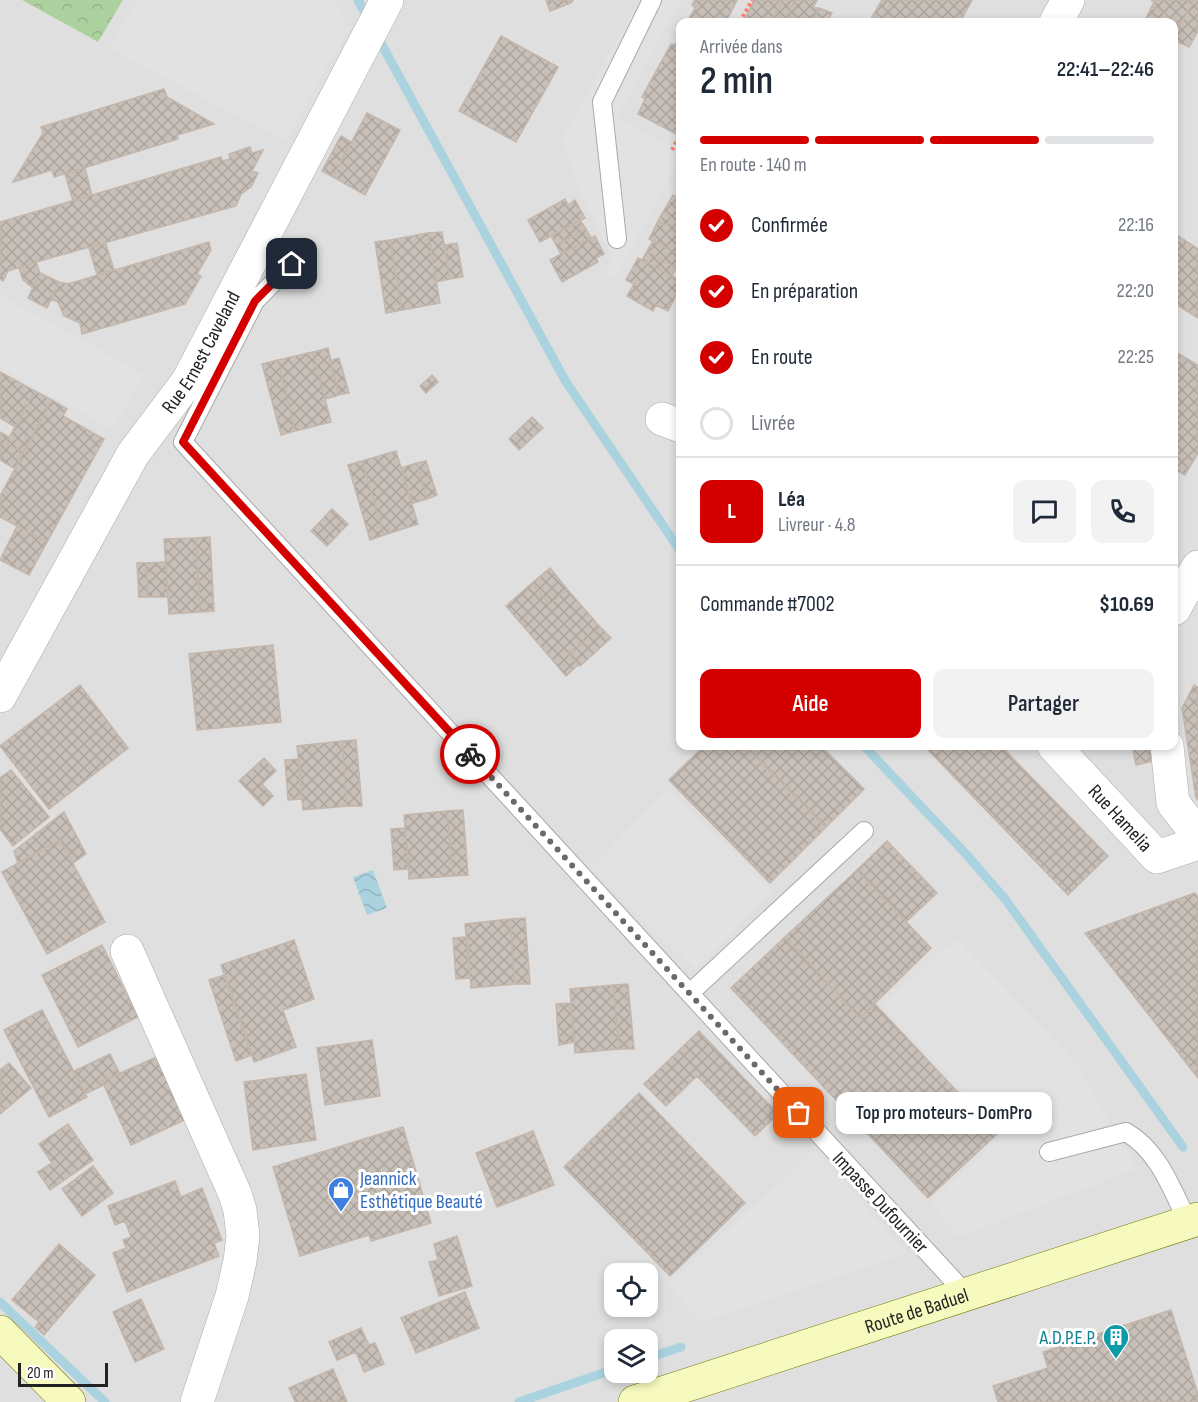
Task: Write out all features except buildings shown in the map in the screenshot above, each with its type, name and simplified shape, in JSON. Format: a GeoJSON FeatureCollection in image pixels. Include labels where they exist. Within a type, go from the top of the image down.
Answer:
{"type":"FeatureCollection","features":[{"type":"Feature","properties":{"kind":"main road","name":"Route de Baduel"},"geometry":{"type":"LineString","coordinates":[[635,1402],[1193,1221]]}},
{"type":"Feature","properties":{"kind":"main road"},"geometry":{"type":"LineString","coordinates":[[0,1332],[69,1402]]}},
{"type":"Feature","properties":{"kind":"street"},"geometry":{"type":"LineString","coordinates":[[1058,18],[1068,0]]}},
{"type":"Feature","properties":{"kind":"street","name":"Rue Ernest Caveland"},"geometry":{"type":"LineString","coordinates":[[0,696],[133,454],[188,381],[386,2]]}},
{"type":"Feature","properties":{"kind":"street"},"geometry":{"type":"LineString","coordinates":[[1178,602],[1198,567]]}},
{"type":"Feature","properties":{"kind":"street"},"geometry":{"type":"LineString","coordinates":[[1167,750],[1173,803],[1198,835]]}},
{"type":"Feature","properties":{"kind":"street","name":"Rue Hamelia"},"geometry":{"type":"LineString","coordinates":[[1068,751],[1157,857],[1198,843]]}},
{"type":"Feature","properties":{"kind":"street"},"geometry":{"type":"LineString","coordinates":[[127,951],[235,1194],[240,1210],[243,1236],[232,1296],[197,1402]]}},
{"type":"Feature","properties":{"kind":"lane"},"geometry":{"type":"LineString","coordinates":[[617,239],[602,102],[652,0]]}},
{"type":"Feature","properties":{"kind":"lane","name":"Impasse Dufournier"},"geometry":{"type":"LineString","coordinates":[[292,264],[255,301],[183,442],[966,1294]]}},
{"type":"Feature","properties":{"kind":"lane"},"geometry":{"type":"LineString","coordinates":[[690,993],[864,831]]}},
{"type":"Feature","properties":{"kind":"lane"},"geometry":{"type":"LineString","coordinates":[[1049,1152],[1126,1132],[1139,1140],[1157,1160],[1193,1221]]}},
{"type":"Feature","properties":{"kind":"path"},"geometry":{"type":"LineString","coordinates":[[742,18],[752,0]]}},
{"type":"Feature","properties":{"kind":"path"},"geometry":{"type":"LineString","coordinates":[[672,150],[676,142]]}},
{"type":"Feature","properties":{"kind":"shaded area"},"geometry":{"type":"Polygon","coordinates":[[[0,0],[22,0],[98,42],[123,0],[1198,0],[1198,1402],[0,1402],[0,0]]]}},
{"type":"Feature","properties":{"kind":"shaded area"},"geometry":{"type":"Polygon","coordinates":[[[137,0],[334,0],[349,28],[285,141],[109,48],[137,0]]]}},
{"type":"Feature","properties":{"kind":"shaded area"},"geometry":{"type":"Polygon","coordinates":[[[639,0],[681,0],[617,117],[676,150],[676,165],[615,279],[604,273],[613,258],[577,186],[562,139],[639,0]]]}},
{"type":"Feature","properties":{"kind":"shaded area"},"geometry":{"type":"Polygon","coordinates":[[[0,295],[144,374],[112,430],[0,367],[0,295]]]}},
{"type":"Feature","properties":{"kind":"shaded area"},"geometry":{"type":"Polygon","coordinates":[[[667,789],[772,891],[696,970],[591,868],[667,789]]]}},
{"type":"Feature","properties":{"kind":"shaded area"},"geometry":{"type":"Polygon","coordinates":[[[957,938],[1076,1063],[1137,1169],[958,1237],[930,1203],[1004,1133],[882,1005],[957,938]]]}},
{"type":"Feature","properties":{"kind":"shaded area"},"geometry":{"type":"Polygon","coordinates":[[[815,1150],[907,1253],[701,1322],[669,1284],[815,1150]]]}},
{"type":"Feature","properties":{"kind":"green space"},"geometry":{"type":"Polygon","coordinates":[[[22,0],[123,0],[98,42],[22,0]]]}},
{"type":"Feature","properties":{"kind":"water"},"geometry":{"type":"Polygon","coordinates":[[[373,870],[387,908],[367,915],[353,877],[373,870]]]}},
{"type":"Feature","properties":{"kind":"waterway"},"geometry":{"type":"LineString","coordinates":[[358,0],[368,19]]}},
{"type":"Feature","properties":{"kind":"waterway"},"geometry":{"type":"LineString","coordinates":[[376,34],[566,382],[676,545]]}},
{"type":"Feature","properties":{"kind":"waterway"},"geometry":{"type":"LineString","coordinates":[[868,750],[1005,899],[1183,1147]]}},
{"type":"Feature","properties":{"kind":"waterway"},"geometry":{"type":"LineString","coordinates":[[0,1302],[105,1402]]}},
{"type":"Feature","properties":{"kind":"waterway"},"geometry":{"type":"LineString","coordinates":[[658,1355],[681,1347]]}},
{"type":"Feature","properties":{"kind":"waterway"},"geometry":{"type":"LineString","coordinates":[[519,1402],[604,1373]]}},
{"type":"Feature","properties":{"kind":"way so far"},"geometry":{"type":"LineString","coordinates":[[470,754],[799,1113]]}},
{"type":"Feature","properties":{"kind":"place","name":"Top pro moteurs- DomPro"},"geometry":{"type":"Point","coordinates":[799,1113]}},
{"type":"Feature","properties":{"kind":"place","name":"Jeannick Esthétique Beauté"},"geometry":{"type":"Point","coordinates":[341,1213]}},
{"type":"Feature","properties":{"kind":"place","name":"A.D.P.E.P."},"geometry":{"type":"Point","coordinates":[1116,1360]}},
{"type":"Feature","properties":{"kind":"route"},"geometry":{"type":"LineString","coordinates":[[292,264],[255,301],[183,442],[470,754]]}}]}
